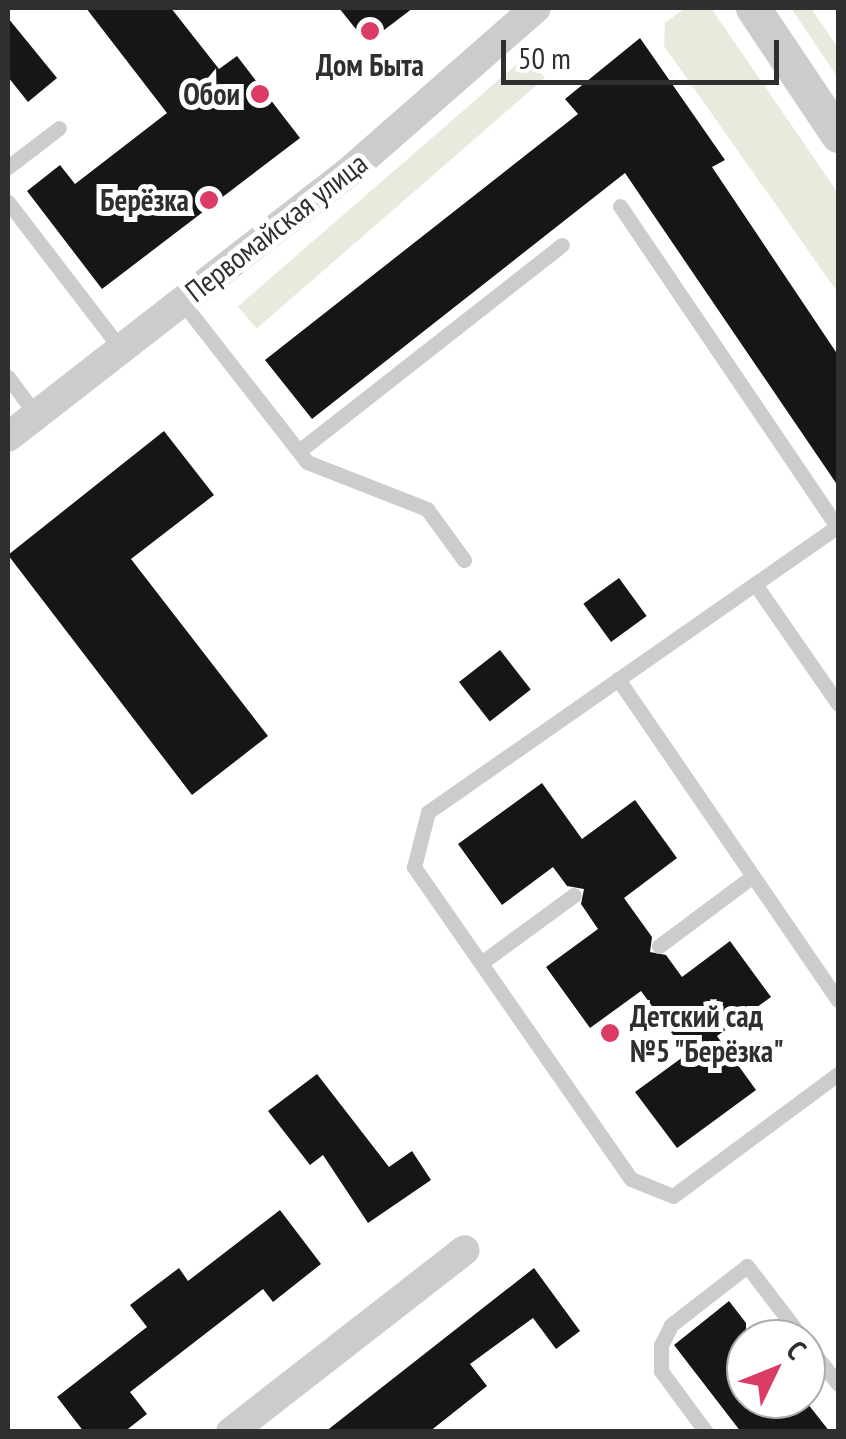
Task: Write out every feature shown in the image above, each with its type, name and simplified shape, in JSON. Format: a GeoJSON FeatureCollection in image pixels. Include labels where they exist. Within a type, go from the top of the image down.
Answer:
{"type":"FeatureCollection","features":[{"type":"Feature","properties":{"kind":"street","name":"Первомайская улица"},"geometry":{"type":"LineString","coordinates":[[8,437],[353,168],[536,8]]}},
{"type":"Feature","properties":{"kind":"street"},"geometry":{"type":"LineString","coordinates":[[753,8],[838,135]]}},
{"type":"Feature","properties":{"kind":"street"},"geometry":{"type":"LineString","coordinates":[[231,1432],[466,1250]]}},
{"type":"Feature","properties":{"kind":"lane"},"geometry":{"type":"LineString","coordinates":[[8,167],[59,128]]}},
{"type":"Feature","properties":{"kind":"lane"},"geometry":{"type":"LineString","coordinates":[[8,202],[122,350]]}},
{"type":"Feature","properties":{"kind":"lane"},"geometry":{"type":"LineString","coordinates":[[620,206],[838,526],[428,812],[414,867],[632,1179],[673,1196],[838,1074]]}},
{"type":"Feature","properties":{"kind":"lane"},"geometry":{"type":"LineString","coordinates":[[299,452],[562,246]]}},
{"type":"Feature","properties":{"kind":"lane"},"geometry":{"type":"LineString","coordinates":[[182,302],[307,462],[427,509],[464,560]]}},
{"type":"Feature","properties":{"kind":"lane"},"geometry":{"type":"LineString","coordinates":[[8,377],[36,415]]}},
{"type":"Feature","properties":{"kind":"lane"},"geometry":{"type":"LineString","coordinates":[[755,584],[838,704]]}},
{"type":"Feature","properties":{"kind":"lane"},"geometry":{"type":"LineString","coordinates":[[618,678],[838,1000]]}},
{"type":"Feature","properties":{"kind":"lane"},"geometry":{"type":"LineString","coordinates":[[658,946],[753,876]]}},
{"type":"Feature","properties":{"kind":"lane"},"geometry":{"type":"LineString","coordinates":[[481,963],[574,895]]}},
{"type":"Feature","properties":{"kind":"lane"},"geometry":{"type":"LineString","coordinates":[[706,1432],[660,1370],[661,1345],[671,1325],[746,1266],[788,1319]]}},
{"type":"Feature","properties":{"kind":"shaded area"},"geometry":{"type":"Polygon","coordinates":[[[685,8],[711,8],[838,193],[838,293],[664,46],[665,23],[685,8]]]}},
{"type":"Feature","properties":{"kind":"shaded area"},"geometry":{"type":"Polygon","coordinates":[[[791,8],[811,8],[838,48],[838,78],[791,8]]]}},
{"type":"Feature","properties":{"kind":"shaded area"},"geometry":{"type":"Polygon","coordinates":[[[526,56],[545,78],[257,329],[238,307],[526,56]]]}},
{"type":"Feature","properties":{"kind":"building"},"geometry":{"type":"Polygon","coordinates":[[[86,8],[171,8],[219,69],[237,56],[300,138],[102,289],[27,191],[60,165],[75,184],[167,113],[86,8]]]}},
{"type":"Feature","properties":{"kind":"building","name":"Дом Быта"},"geometry":{"type":"Polygon","coordinates":[[[339,8],[413,8],[367,43],[339,8]]]}},
{"type":"Feature","properties":{"kind":"building"},"geometry":{"type":"Polygon","coordinates":[[[8,18],[57,78],[28,102],[8,77],[8,18]]]}},
{"type":"Feature","properties":{"kind":"building"},"geometry":{"type":"Polygon","coordinates":[[[640,38],[725,160],[712,167],[838,355],[838,486],[625,173],[312,419],[265,360],[578,114],[565,99],[640,38]]]}},
{"type":"Feature","properties":{"kind":"building"},"geometry":{"type":"Polygon","coordinates":[[[164,431],[214,495],[131,559],[268,736],[192,795],[8,555],[164,431]]]}},
{"type":"Feature","properties":{"kind":"building"},"geometry":{"type":"Polygon","coordinates":[[[619,578],[647,616],[611,642],[583,604],[619,578]]]}},
{"type":"Feature","properties":{"kind":"building"},"geometry":{"type":"Polygon","coordinates":[[[500,650],[531,689],[490,721],[459,682],[500,650]]]}},
{"type":"Feature","properties":{"kind":"building"},"geometry":{"type":"Polygon","coordinates":[[[542,783],[582,839],[635,800],[677,858],[624,898],[652,937],[650,952],[666,955],[682,977],[730,941],[771,997],[717,1036],[756,1090],[677,1148],[635,1092],[687,1054],[641,991],[590,1028],[546,967],[598,929],[581,904],[584,889],[567,886],[553,867],[502,905],[458,844],[542,783]]]}},
{"type":"Feature","properties":{"kind":"building"},"geometry":{"type":"Polygon","coordinates":[[[317,1074],[389,1167],[412,1151],[431,1180],[368,1223],[323,1155],[310,1165],[268,1111],[317,1074]]]}},
{"type":"Feature","properties":{"kind":"building"},"geometry":{"type":"Polygon","coordinates":[[[280,1210],[321,1264],[273,1302],[263,1289],[130,1392],[147,1414],[124,1432],[84,1432],[57,1397],[147,1327],[130,1305],[179,1268],[188,1281],[280,1210]]]}},
{"type":"Feature","properties":{"kind":"building"},"geometry":{"type":"Polygon","coordinates":[[[534,1268],[580,1331],[556,1349],[533,1318],[470,1364],[487,1386],[429,1432],[325,1432],[534,1268]]]}},
{"type":"Feature","properties":{"kind":"building"},"geometry":{"type":"Polygon","coordinates":[[[729,1301],[743,1319],[726,1319],[726,1413],[674,1345],[729,1301]]]}},
{"type":"Feature","properties":{"kind":"building"},"geometry":{"type":"Polygon","coordinates":[[[731,1419],[820,1419],[830,1432],[741,1432],[731,1419]]]}},
{"type":"Feature","properties":{"kind":"place","name":"Дом Быта"},"geometry":{"type":"Point","coordinates":[370,31]}},
{"type":"Feature","properties":{"kind":"place","name":"Обои"},"geometry":{"type":"Point","coordinates":[260,94]}},
{"type":"Feature","properties":{"kind":"place","name":"Берёзка"},"geometry":{"type":"Point","coordinates":[209,200]}},
{"type":"Feature","properties":{"kind":"place","name":"Детский сад №5 \"Берёзка\""},"geometry":{"type":"Point","coordinates":[610,1033]}}]}
